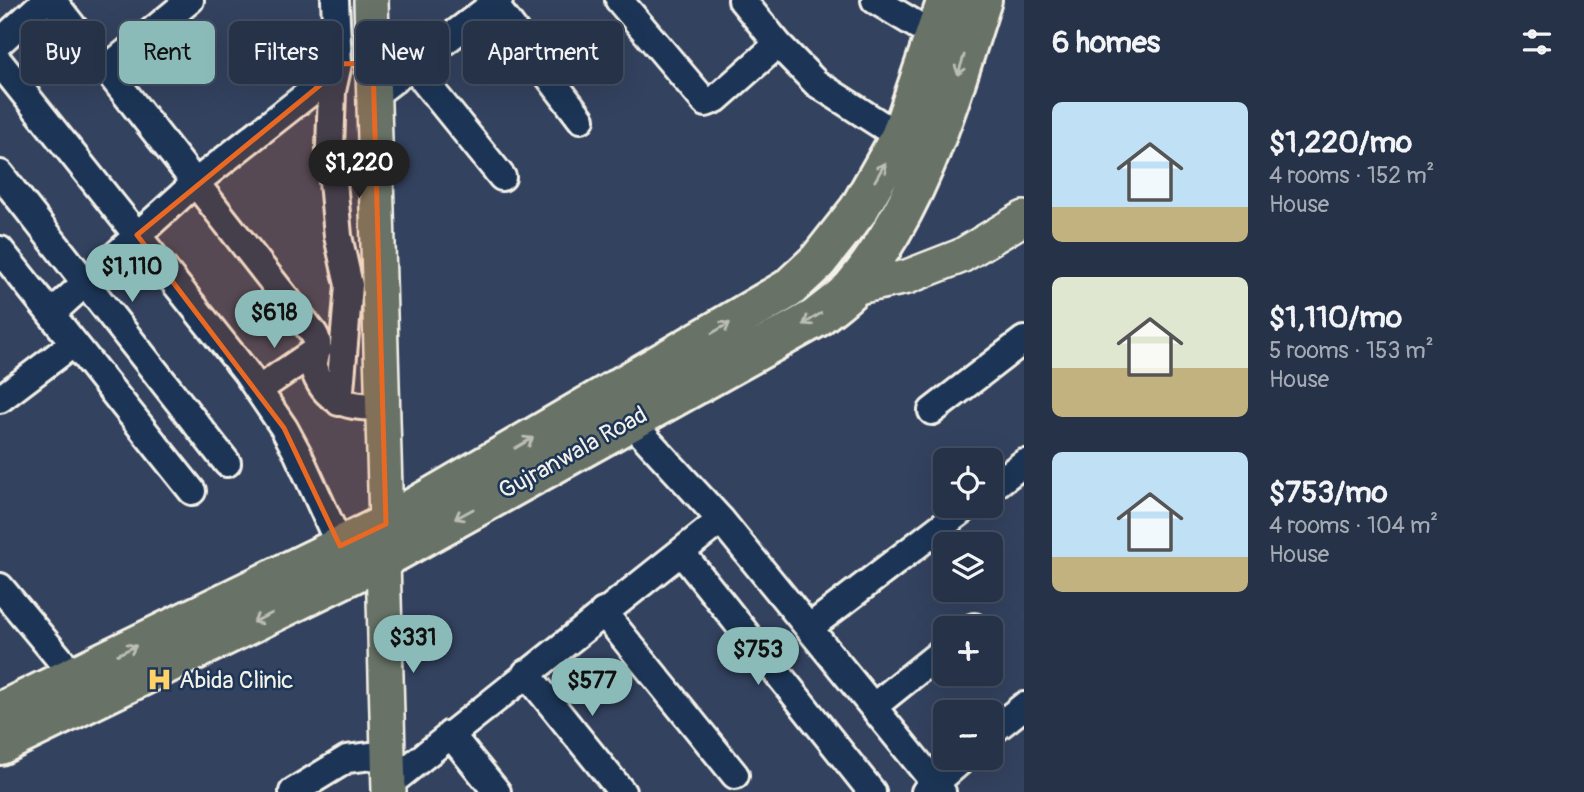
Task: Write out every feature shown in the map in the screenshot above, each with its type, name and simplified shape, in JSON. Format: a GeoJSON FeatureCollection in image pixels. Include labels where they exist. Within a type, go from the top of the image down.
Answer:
{"type":"FeatureCollection","features":[{"type":"Feature","properties":{"kind":"highway","name":"Gujranwala Road"},"geometry":{"type":"LineString","coordinates":[[0,712],[340,546],[385,541],[788,289],[818,261],[859,209],[900,137],[947,0]]}},
{"type":"Feature","properties":{"kind":"highway","name":"Gujranwala Road"},"geometry":{"type":"LineString","coordinates":[[0,745],[385,541],[630,421],[816,318],[852,288],[893,231],[940,130],[982,0]]}},
{"type":"Feature","properties":{"kind":"main road"},"geometry":{"type":"LineString","coordinates":[[371,0],[372,21]]}},
{"type":"Feature","properties":{"kind":"main road"},"geometry":{"type":"LineString","coordinates":[[373,84],[383,407],[389,777]]}},
{"type":"Feature","properties":{"kind":"main road"},"geometry":{"type":"LineString","coordinates":[[852,288],[907,277],[961,256],[1024,218]]}},
{"type":"Feature","properties":{"kind":"street"},"geometry":{"type":"LineString","coordinates":[[0,42],[46,0]]}},
{"type":"Feature","properties":{"kind":"street"},"geometry":{"type":"LineString","coordinates":[[52,0],[314,334],[318,349],[314,372],[324,387],[339,402],[353,407],[383,407]]}},
{"type":"Feature","properties":{"kind":"street"},"geometry":{"type":"LineString","coordinates":[[106,69],[190,0]]}},
{"type":"Feature","properties":{"kind":"street"},"geometry":{"type":"LineString","coordinates":[[335,0],[336,21]]}},
{"type":"Feature","properties":{"kind":"street"},"geometry":{"type":"LineString","coordinates":[[620,0],[706,103],[716,99],[778,44]]}},
{"type":"Feature","properties":{"kind":"street"},"geometry":{"type":"LineString","coordinates":[[742,0],[778,44],[816,83],[900,137]]}},
{"type":"Feature","properties":{"kind":"street"},"geometry":{"type":"LineString","coordinates":[[875,0],[935,36]]}},
{"type":"Feature","properties":{"kind":"street"},"geometry":{"type":"LineString","coordinates":[[449,38],[496,2],[581,119]]}},
{"type":"Feature","properties":{"kind":"street"},"geometry":{"type":"LineString","coordinates":[[0,63],[258,390],[298,454],[340,546]]}},
{"type":"Feature","properties":{"kind":"street"},"geometry":{"type":"LineString","coordinates":[[51,314],[195,183],[317,84]]}},
{"type":"Feature","properties":{"kind":"street"},"geometry":{"type":"LineString","coordinates":[[334,84],[330,148],[338,236],[349,285],[339,402]]}},
{"type":"Feature","properties":{"kind":"street"},"geometry":{"type":"LineString","coordinates":[[427,84],[502,177]]}},
{"type":"Feature","properties":{"kind":"street"},"geometry":{"type":"LineString","coordinates":[[0,174],[227,463]]}},
{"type":"Feature","properties":{"kind":"street"},"geometry":{"type":"LineString","coordinates":[[0,250],[192,491]]}},
{"type":"Feature","properties":{"kind":"street"},"geometry":{"type":"LineString","coordinates":[[932,411],[1024,340]]}},
{"type":"Feature","properties":{"kind":"street"},"geometry":{"type":"LineString","coordinates":[[0,399],[74,343]]}},
{"type":"Feature","properties":{"kind":"street"},"geometry":{"type":"LineString","coordinates":[[258,390],[318,349]]}},
{"type":"Feature","properties":{"kind":"street"},"geometry":{"type":"LineString","coordinates":[[630,421],[721,520],[873,707],[934,789],[952,770]]}},
{"type":"Feature","properties":{"kind":"street"},"geometry":{"type":"LineString","coordinates":[[1003,479],[1024,463]]}},
{"type":"Feature","properties":{"kind":"street"},"geometry":{"type":"LineString","coordinates":[[809,628],[952,518]]}},
{"type":"Feature","properties":{"kind":"street"},"geometry":{"type":"LineString","coordinates":[[293,792],[347,759],[389,777],[450,734],[721,520]]}},
{"type":"Feature","properties":{"kind":"street"},"geometry":{"type":"LineString","coordinates":[[681,551],[872,792]]}},
{"type":"Feature","properties":{"kind":"street"},"geometry":{"type":"LineString","coordinates":[[0,587],[74,676]]}},
{"type":"Feature","properties":{"kind":"street"},"geometry":{"type":"LineString","coordinates":[[603,612],[735,775]]}},
{"type":"Feature","properties":{"kind":"street"},"geometry":{"type":"LineString","coordinates":[[873,707],[933,659]]}},
{"type":"Feature","properties":{"kind":"street"},"geometry":{"type":"LineString","coordinates":[[526,673],[622,792]]}},
{"type":"Feature","properties":{"kind":"street"},"geometry":{"type":"LineString","coordinates":[[1003,722],[1024,705]]}},
{"type":"Feature","properties":{"kind":"street"},"geometry":{"type":"LineString","coordinates":[[450,734],[497,792]]}},
{"type":"Feature","properties":{"kind":"highlighted area"},"geometry":{"type":"Polygon","coordinates":[[[373,63],[386,524],[340,546],[284,428],[137,235],[336,72],[338,64],[373,63]]]}},
{"type":"Feature","properties":{"kind":"place","name":"Abida Clinic"},"geometry":{"type":"Point","coordinates":[159,680]}}]}
